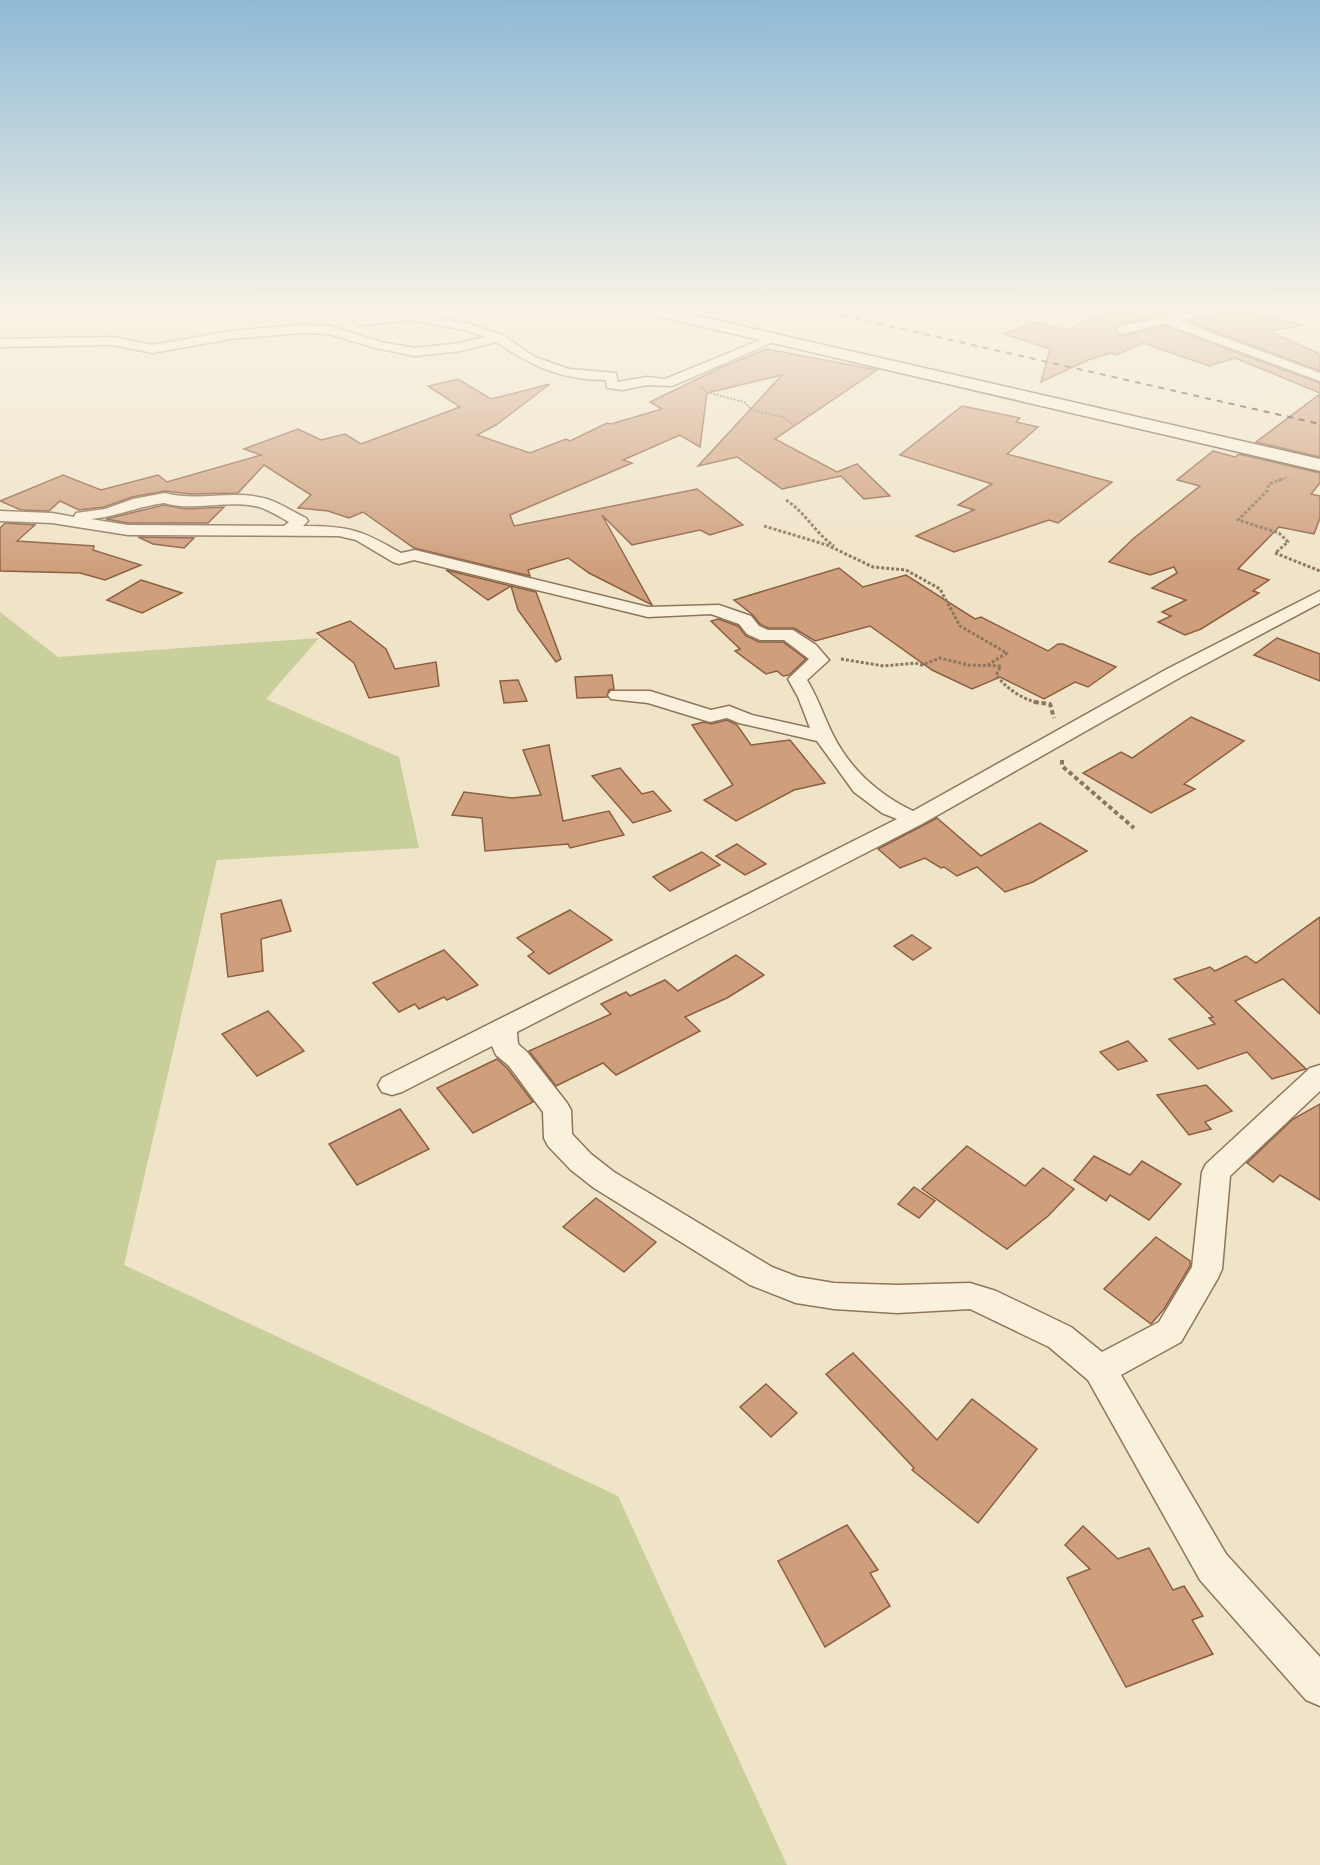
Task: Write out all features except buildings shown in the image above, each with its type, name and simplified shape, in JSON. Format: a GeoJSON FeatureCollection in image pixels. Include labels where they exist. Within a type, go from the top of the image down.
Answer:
{"type":"FeatureCollection","features":[{"type":"Feature","properties":{"kind":"main road"},"geometry":{"type":"LineString","coordinates":[[1026,397],[1320,465]]}},
{"type":"Feature","properties":{"kind":"street"},"geometry":{"type":"LineString","coordinates":[[52,518],[107,513],[138,502],[165,498],[177,502],[190,500],[250,501],[264,503],[300,521],[289,530]]}},
{"type":"Feature","properties":{"kind":"street"},"geometry":{"type":"LineString","coordinates":[[0,516],[52,518],[128,530],[289,530],[353,533],[399,559],[415,555],[436,562],[648,612],[713,609],[745,620],[753,630],[766,636],[788,634],[810,649],[820,660],[797,679],[808,697],[824,737],[861,788],[890,808],[914,819]]}},
{"type":"Feature","properties":{"kind":"street"},"geometry":{"type":"LineString","coordinates":[[392,1085],[504,1030],[914,819],[1062,735],[1320,596]]}},
{"type":"Feature","properties":{"kind":"street"},"geometry":{"type":"LineString","coordinates":[[618,695],[650,697],[711,716],[729,712],[746,719],[824,737]]}},
{"type":"Feature","properties":{"kind":"street"},"geometry":{"type":"LineString","coordinates":[[504,1030],[505,1048],[539,1085],[556,1110],[558,1138],[582,1162],[604,1180],[761,1276],[796,1290],[834,1296],[897,1299],[970,1296],[1060,1337],[1100,1370],[1213,1567],[1320,1686]]}},
{"type":"Feature","properties":{"kind":"street"},"geometry":{"type":"LineString","coordinates":[[1100,1370],[1170,1332],[1208,1269],[1216,1172],[1320,1075]]}},
{"type":"Feature","properties":{"kind":"path"},"geometry":{"type":"LineString","coordinates":[[725,397],[744,402],[752,410],[783,417],[793,425]]}},
{"type":"Feature","properties":{"kind":"path"},"geometry":{"type":"LineString","coordinates":[[1299,460],[1304,472],[1269,484],[1267,491],[1239,520],[1279,533],[1288,542],[1275,553],[1320,571]]}},
{"type":"Feature","properties":{"kind":"path"},"geometry":{"type":"LineString","coordinates":[[786,500],[800,508],[821,538],[850,555],[873,567],[906,570],[940,589],[960,626],[1006,653],[985,666]]}},
{"type":"Feature","properties":{"kind":"path"},"geometry":{"type":"LineString","coordinates":[[764,526],[826,545],[850,555]]}},
{"type":"Feature","properties":{"kind":"path"},"geometry":{"type":"LineString","coordinates":[[837,659],[884,666],[915,663],[922,665],[940,658],[985,666],[1001,666],[996,675],[1001,683],[1042,705],[1050,704],[1051,713],[1062,735],[1062,766],[1075,773],[1089,790],[1134,828]]}},
{"type":"Feature","properties":{"kind":"green space"},"geometry":{"type":"Polygon","coordinates":[[[0,612],[58,657],[319,638],[266,699],[399,757],[419,848],[217,860],[124,1265],[618,1496],[787,1865],[0,1865],[0,612]]]}},
{"type":"Feature","properties":{"kind":"railway"},"geometry":{"type":"LineString","coordinates":[[1201,397],[1320,424]]}}]}
